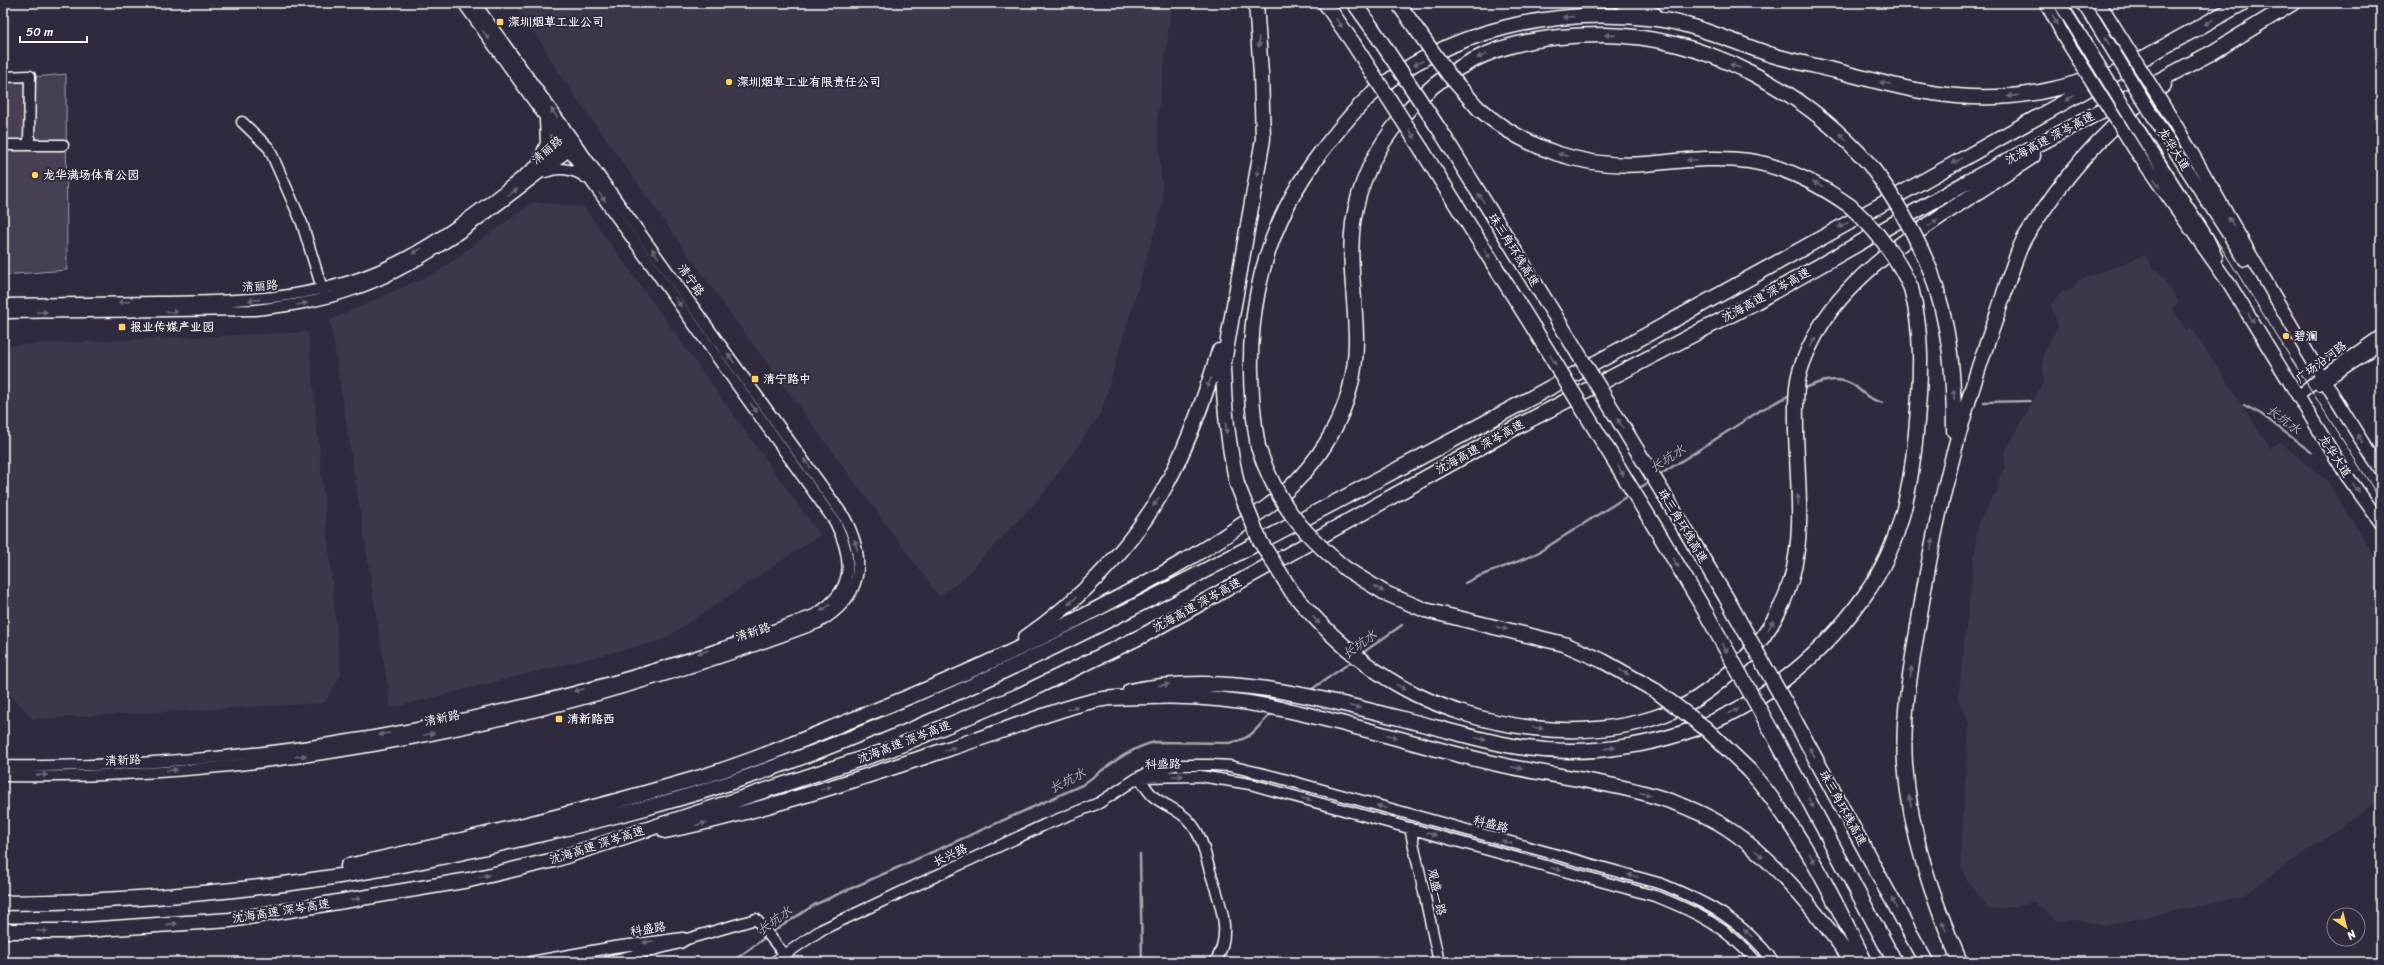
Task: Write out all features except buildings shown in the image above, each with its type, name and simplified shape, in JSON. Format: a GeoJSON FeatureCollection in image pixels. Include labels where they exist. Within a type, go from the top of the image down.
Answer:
{"type":"FeatureCollection","features":[{"type":"Feature","properties":{"kind":"highway"},"geometry":{"type":"LineString","coordinates":[[1256,3],[1261,74],[1263,139],[1233,306],[1224,368],[1224,403],[1228,441],[1237,484],[1260,541],[1292,592],[1316,620],[1341,645],[1368,666],[1400,686],[1464,714],[1503,724],[1544,729],[1587,729],[1623,726],[1675,710],[1698,698],[1722,680],[1755,647],[1780,609],[1791,580],[1799,533],[1795,403],[1798,378],[1806,354],[1821,326],[1838,301],[1858,279],[1924,229],[2090,117]]}},
{"type":"Feature","properties":{"kind":"highway","name":"珠三角环线高速"},"geometry":{"type":"LineString","coordinates":[[1325,3],[1353,43],[1422,150],[1533,327],[1706,613],[1772,732],[1895,962]]}},
{"type":"Feature","properties":{"kind":"highway","name":"珠三角环线高速"},"geometry":{"type":"LineString","coordinates":[[1354,3],[1443,135],[1554,314],[1727,599],[1926,962]]}},
{"type":"Feature","properties":{"kind":"highway"},"geometry":{"type":"LineString","coordinates":[[1623,3],[1773,55],[1935,94],[1978,97],[2010,96],[2057,89],[2101,75],[2157,51]]}},
{"type":"Feature","properties":{"kind":"highway","name":"沈海高速 深岑高速"},"geometry":{"type":"LineString","coordinates":[[3,903],[118,899],[240,889],[332,878],[415,863],[551,832],[690,795],[752,775],[842,741],[1010,669],[1108,622],[1512,409],[2243,3]]}},
{"type":"Feature","properties":{"kind":"highway"},"geometry":{"type":"LineString","coordinates":[[554,860],[750,811],[905,763],[1099,700],[1155,686],[1187,682],[1226,683],[1285,692],[1525,748],[1589,750],[1628,746],[1674,736],[1714,721],[1746,705],[1779,684],[1811,658],[1855,610],[1885,562],[1900,526],[1914,455],[1921,382],[1920,330],[1911,288],[1895,257],[1880,235],[1850,206],[1826,189],[1798,175],[1749,161],[1721,159],[1624,165],[1601,164],[1558,154],[1516,136],[1478,108],[1450,75],[1399,4]]}},
{"type":"Feature","properties":{"kind":"highway","name":"沈海高速 深岑高速"},"geometry":{"type":"LineString","coordinates":[[3,931],[70,931],[230,920],[469,880],[554,860],[891,749],[1018,696],[1144,635],[1515,428],[1752,304],[1969,181],[2213,52],[2289,6]]}},
{"type":"Feature","properties":{"kind":"highway"},"geometry":{"type":"LineString","coordinates":[[1705,32],[1659,19],[1607,15],[1551,18],[1497,29],[1448,48],[1410,66],[1370,96],[1334,134],[1300,180],[1274,232],[1253,307],[1250,358],[1251,407],[1258,446],[1269,478],[1284,504],[1307,534],[1346,569],[1385,593],[1425,610],[1544,638],[1570,646],[1609,664],[1656,691],[1705,728],[1749,770],[1770,794],[1804,843],[1865,962]]}},
{"type":"Feature","properties":{"kind":"highway"},"geometry":{"type":"LineString","coordinates":[[240,889],[443,845],[693,779],[762,756],[970,671],[1038,640],[1156,578],[1263,509],[1290,488],[1307,471],[1335,430],[1351,386],[1356,344],[1352,255],[1353,226],[1357,200],[1367,172],[1388,136],[1412,105],[1455,71],[1475,60],[1520,44],[1579,35],[1618,35],[1653,41],[1698,52],[1741,69],[1794,97],[1832,126],[1870,166],[1905,216],[1931,272],[1944,313],[1952,363],[1954,448]]}},
{"type":"Feature","properties":{"kind":"highway"},"geometry":{"type":"LineString","coordinates":[[1960,962],[1932,896],[1914,829],[1908,794],[1905,733],[1907,695],[1929,555],[1954,448],[1976,371],[2023,240],[2059,186],[2102,138],[2161,87],[2213,52]]}},
{"type":"Feature","properties":{"kind":"highway"},"geometry":{"type":"LineString","coordinates":[[970,671],[1010,649],[1048,622],[1097,578],[1129,541],[1160,497],[1183,448],[1210,381],[1233,306]]}},
{"type":"Feature","properties":{"kind":"highway"},"geometry":{"type":"LineString","coordinates":[[1099,700],[1170,696],[1204,696],[1300,711],[1499,765],[1629,789],[1706,817],[1733,833],[1766,861],[1805,901],[1853,962]]}},
{"type":"Feature","properties":{"kind":"main road","name":"龙华大道"},"geometry":{"type":"LineString","coordinates":[[2046,3],[2064,37],[2135,150],[2230,285],[2347,476],[2381,522]]}},
{"type":"Feature","properties":{"kind":"main road","name":"龙华大道"},"geometry":{"type":"LineString","coordinates":[[2060,3],[2207,238],[2230,285]]}},
{"type":"Feature","properties":{"kind":"main road","name":"龙华大道"},"geometry":{"type":"LineString","coordinates":[[2082,3],[2234,245],[2271,292]]}},
{"type":"Feature","properties":{"kind":"main road","name":"龙华大道"},"geometry":{"type":"LineString","coordinates":[[2098,3],[2106,13],[2176,127],[2271,292],[2381,471]]}},
{"type":"Feature","properties":{"kind":"street","name":"清宁路"},"geometry":{"type":"LineString","coordinates":[[463,3],[835,522],[847,553],[849,565],[846,576]]}},
{"type":"Feature","properties":{"kind":"street","name":"清宁路"},"geometry":{"type":"LineString","coordinates":[[475,3],[845,518],[853,533],[859,559],[855,583]]}},
{"type":"Feature","properties":{"kind":"street"},"geometry":{"type":"LineString","coordinates":[[3,77],[30,76],[29,145]]}},
{"type":"Feature","properties":{"kind":"street"},"geometry":{"type":"LineString","coordinates":[[535,171],[544,153],[546,143],[547,125],[543,114]]}},
{"type":"Feature","properties":{"kind":"street"},"geometry":{"type":"LineString","coordinates":[[242,122],[269,148],[302,223],[324,295]]}},
{"type":"Feature","properties":{"kind":"street","name":"清丽路"},"geometry":{"type":"LineString","coordinates":[[4,311],[255,310],[296,306],[324,295],[364,286],[422,258],[575,142]]}},
{"type":"Feature","properties":{"kind":"street"},"geometry":{"type":"LineString","coordinates":[[3,145],[63,145]]}},
{"type":"Feature","properties":{"kind":"street"},"geometry":{"type":"LineString","coordinates":[[535,171],[562,169],[582,175],[593,183]]}},
{"type":"Feature","properties":{"kind":"street","name":"广场沿河路"},"geometry":{"type":"LineString","coordinates":[[2324,379],[2381,335]]}},
{"type":"Feature","properties":{"kind":"street","name":"广场沿河路"},"geometry":{"type":"LineString","coordinates":[[2298,396],[2381,344]]}},
{"type":"Feature","properties":{"kind":"street","name":"清新路"},"geometry":{"type":"LineString","coordinates":[[6,766],[141,763],[259,752],[341,742],[496,711],[659,668],[814,615],[825,608],[838,595],[846,576]]}},
{"type":"Feature","properties":{"kind":"street","name":"清新路"},"geometry":{"type":"LineString","coordinates":[[3,776],[142,772],[260,761],[342,751],[498,720],[661,677],[818,624],[839,609],[855,583]]}},
{"type":"Feature","properties":{"kind":"street","name":"科盛路"},"geometry":{"type":"LineString","coordinates":[[1139,777],[1159,768],[1175,765],[1217,766],[1248,770],[1662,884],[1708,904],[1731,918],[1750,934],[1774,962]]}},
{"type":"Feature","properties":{"kind":"street","name":"科盛路"},"geometry":{"type":"LineString","coordinates":[[1139,777],[1200,776],[1234,781],[1658,896],[1701,916],[1723,929],[1757,962]]}},
{"type":"Feature","properties":{"kind":"street"},"geometry":{"type":"LineString","coordinates":[[1139,777],[1155,798],[1188,819],[1199,832],[1203,842],[1209,869],[1221,901],[1223,916],[1224,937],[1220,954],[1215,962]]}},
{"type":"Feature","properties":{"kind":"street","name":"长兴路"},"geometry":{"type":"LineString","coordinates":[[774,962],[821,930],[1044,825],[1100,803],[1139,777]]}},
{"type":"Feature","properties":{"kind":"street","name":"观盛一路"},"geometry":{"type":"LineString","coordinates":[[1410,828],[1439,962]]}},
{"type":"Feature","properties":{"kind":"street"},"geometry":{"type":"LineString","coordinates":[[686,939],[756,919],[784,954]]}},
{"type":"Feature","properties":{"kind":"street","name":"科盛路"},"geometry":{"type":"LineString","coordinates":[[531,962],[678,937],[686,939]]}},
{"type":"Feature","properties":{"kind":"street","name":"科盛路"},"geometry":{"type":"LineString","coordinates":[[607,962],[680,943],[686,939]]}},
{"type":"Feature","properties":{"kind":"shaded area","name":"深圳烟草工业有限责任公司"},"geometry":{"type":"Polygon","coordinates":[[[513,3],[1172,3],[1157,123],[1163,202],[1101,413],[1044,493],[960,582],[939,596],[738,324],[558,72],[541,42],[513,3]]]}},
{"type":"Feature","properties":{"kind":"shaded area","name":"龙华满场体育公园"},"geometry":{"type":"Polygon","coordinates":[[[66,74],[67,270],[3,275],[3,80],[66,74]]]}},
{"type":"Feature","properties":{"kind":"shaded area"},"geometry":{"type":"Polygon","coordinates":[[[533,202],[584,207],[820,535],[663,640],[391,708],[330,320],[437,272],[533,202]]]}},
{"type":"Feature","properties":{"kind":"shaded area"},"geometry":{"type":"Polygon","coordinates":[[[2145,255],[2154,270],[2157,269],[2179,302],[2172,308],[2186,330],[2191,327],[2270,448],[2280,442],[2327,481],[2381,566],[2381,799],[2241,897],[2104,926],[2079,920],[2058,921],[2035,903],[1989,910],[1967,881],[1961,865],[1969,724],[1958,699],[1978,523],[1993,496],[1998,493],[1999,479],[2005,467],[2004,454],[2043,383],[2043,354],[2058,327],[2051,304],[2061,292],[2071,291],[2078,281],[2145,255]]]}},
{"type":"Feature","properties":{"kind":"shaded area"},"geometry":{"type":"Polygon","coordinates":[[[308,332],[341,675],[324,703],[33,719],[10,695],[3,598],[3,352],[12,345],[308,332]]]}},
{"type":"Feature","properties":{"kind":"waterway","name":"长坑水"},"geometry":{"type":"LineString","coordinates":[[1802,389],[1829,380],[1843,381],[1850,383],[1872,399],[1883,403]]}},
{"type":"Feature","properties":{"kind":"waterway","name":"长坑水"},"geometry":{"type":"LineString","coordinates":[[1658,476],[1761,410],[1792,394]]}},
{"type":"Feature","properties":{"kind":"waterway","name":"长坑水"},"geometry":{"type":"LineString","coordinates":[[1984,402],[2030,401]]}},
{"type":"Feature","properties":{"kind":"waterway","name":"长坑水"},"geometry":{"type":"LineString","coordinates":[[2244,405],[2261,414],[2311,452]]}},
{"type":"Feature","properties":{"kind":"waterway","name":"长坑水"},"geometry":{"type":"LineString","coordinates":[[1636,490],[1651,481]]}},
{"type":"Feature","properties":{"kind":"waterway","name":"长坑水"},"geometry":{"type":"LineString","coordinates":[[1465,583],[1483,574],[1539,552],[1629,495]]}},
{"type":"Feature","properties":{"kind":"waterway","name":"长坑水"},"geometry":{"type":"LineString","coordinates":[[1361,654],[1402,625]]}},
{"type":"Feature","properties":{"kind":"waterway","name":"长坑水"},"geometry":{"type":"LineString","coordinates":[[1309,691],[1354,660]]}},
{"type":"Feature","properties":{"kind":"waterway","name":"长坑水"},"geometry":{"type":"LineString","coordinates":[[1287,704],[1296,699]]}},
{"type":"Feature","properties":{"kind":"waterway","name":"长坑水"},"geometry":{"type":"LineString","coordinates":[[771,933],[814,905],[1082,785],[1135,749],[1155,742],[1229,743],[1238,741],[1254,732],[1272,713]]}},
{"type":"Feature","properties":{"kind":"waterway"},"geometry":{"type":"LineString","coordinates":[[1140,854],[1142,962]]}},
{"type":"Feature","properties":{"kind":"waterway","name":"长坑水"},"geometry":{"type":"LineString","coordinates":[[732,962],[767,936]]}},
{"type":"Feature","properties":{"kind":"tram line"},"geometry":{"type":"LineString","coordinates":[[2067,3],[2381,501]]}},
{"type":"Feature","properties":{"kind":"place","name":"深圳烟草工业公司"},"geometry":{"type":"Point","coordinates":[500,22]}},
{"type":"Feature","properties":{"kind":"place","name":"深圳烟草工业有限责任公司"},"geometry":{"type":"Point","coordinates":[729,82]}},
{"type":"Feature","properties":{"kind":"place","name":"龙华满场体育公园"},"geometry":{"type":"Point","coordinates":[35,175]}},
{"type":"Feature","properties":{"kind":"place","name":"报业传媒产业园"},"geometry":{"type":"Point","coordinates":[122,327]}},
{"type":"Feature","properties":{"kind":"place","name":"碧澜"},"geometry":{"type":"Point","coordinates":[2286,336]}},
{"type":"Feature","properties":{"kind":"place","name":"清宁路中"},"geometry":{"type":"Point","coordinates":[755,379]}},
{"type":"Feature","properties":{"kind":"place","name":"清新路西"},"geometry":{"type":"Point","coordinates":[559,719]}}]}
